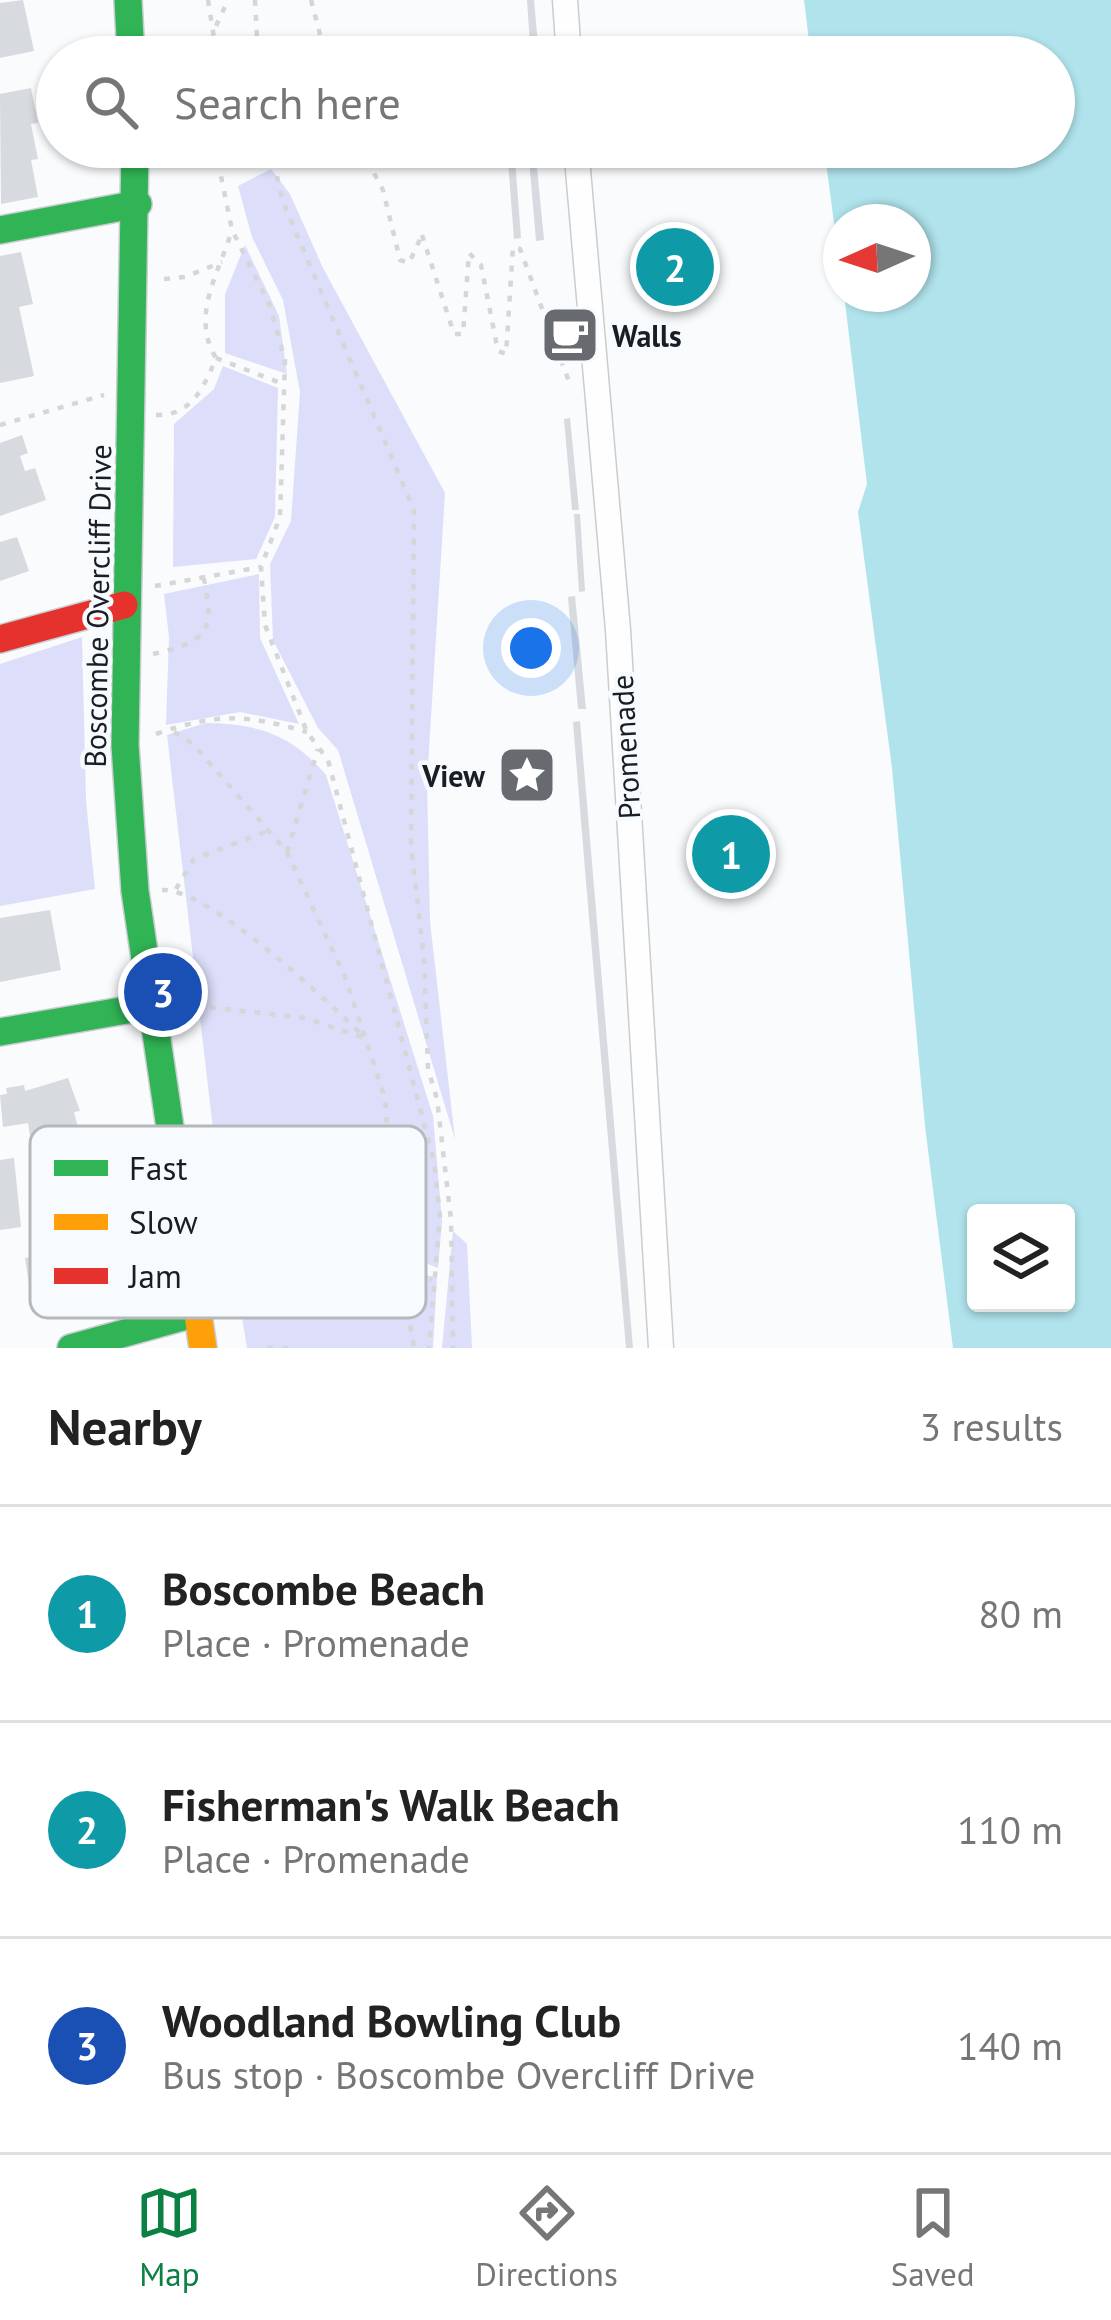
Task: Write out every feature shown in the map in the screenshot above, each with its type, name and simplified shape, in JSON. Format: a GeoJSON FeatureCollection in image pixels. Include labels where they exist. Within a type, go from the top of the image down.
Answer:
{"type":"FeatureCollection","features":[{"type":"Feature","properties":{"kind":"street"},"geometry":{"type":"LineString","coordinates":[[128,0],[129,36]]}},
{"type":"Feature","properties":{"kind":"street"},"geometry":{"type":"LineString","coordinates":[[565,0],[568,36]]}},
{"type":"Feature","properties":{"kind":"street","name":"Boscombe Overcliff Drive"},"geometry":{"type":"LineString","coordinates":[[136,168],[124,605],[125,745],[132,868],[167,1126]]}},
{"type":"Feature","properties":{"kind":"street","name":"Promenade"},"geometry":{"type":"LineString","coordinates":[[577,168],[592,378],[618,630],[661,1348]]}},
{"type":"Feature","properties":{"kind":"street"},"geometry":{"type":"LineString","coordinates":[[0,230],[138,204]]}},
{"type":"Feature","properties":{"kind":"street"},"geometry":{"type":"LineString","coordinates":[[0,639],[124,605]]}},
{"type":"Feature","properties":{"kind":"street"},"geometry":{"type":"LineString","coordinates":[[0,1032],[150,1006]]}},
{"type":"Feature","properties":{"kind":"street"},"geometry":{"type":"LineString","coordinates":[[71,1348],[179,1318]]}},
{"type":"Feature","properties":{"kind":"street","name":"Boscombe Overcliff Drive"},"geometry":{"type":"LineString","coordinates":[[198,1318],[202,1348]]}},
{"type":"Feature","properties":{"kind":"path"},"geometry":{"type":"LineString","coordinates":[[208,0],[217,36]]}},
{"type":"Feature","properties":{"kind":"path"},"geometry":{"type":"LineString","coordinates":[[216,26],[228,0]]}},
{"type":"Feature","properties":{"kind":"path"},"geometry":{"type":"LineString","coordinates":[[255,0],[257,36]]}},
{"type":"Feature","properties":{"kind":"path"},"geometry":{"type":"LineString","coordinates":[[311,0],[320,36]]}},
{"type":"Feature","properties":{"kind":"path"},"geometry":{"type":"LineString","coordinates":[[219,168],[232,230],[270,307],[285,360],[280,517],[261,567],[271,651],[307,732],[328,760],[425,1126]]}},
{"type":"Feature","properties":{"kind":"path"},"geometry":{"type":"LineString","coordinates":[[276,168],[295,232],[414,510],[412,866],[424,958],[428,1069],[437,1099],[451,1220],[453,1348]]}},
{"type":"Feature","properties":{"kind":"path"},"geometry":{"type":"LineString","coordinates":[[371,168],[382,190],[400,260],[409,263],[422,235],[454,334],[463,334],[469,253],[481,266],[498,351],[506,354],[513,247],[520,249],[570,388],[592,378]]}},
{"type":"Feature","properties":{"kind":"path"},"geometry":{"type":"LineString","coordinates":[[232,230],[202,310],[203,338],[216,358],[284,385]]}},
{"type":"Feature","properties":{"kind":"path"},"geometry":{"type":"LineString","coordinates":[[164,278],[185,278],[222,262]]}},
{"type":"Feature","properties":{"kind":"path"},"geometry":{"type":"LineString","coordinates":[[159,415],[191,405],[216,358]]}},
{"type":"Feature","properties":{"kind":"path"},"geometry":{"type":"LineString","coordinates":[[0,425],[132,386]]}},
{"type":"Feature","properties":{"kind":"path"},"geometry":{"type":"LineString","coordinates":[[124,605],[165,580],[261,567]]}},
{"type":"Feature","properties":{"kind":"path"},"geometry":{"type":"LineString","coordinates":[[156,653],[196,642],[203,634],[211,618],[202,575]]}},
{"type":"Feature","properties":{"kind":"path"},"geometry":{"type":"LineString","coordinates":[[125,745],[201,718],[239,716],[307,732]]}},
{"type":"Feature","properties":{"kind":"path"},"geometry":{"type":"LineString","coordinates":[[174,732],[193,744],[286,852],[319,913],[367,1040],[389,1126]]}},
{"type":"Feature","properties":{"kind":"path"},"geometry":{"type":"LineString","coordinates":[[286,852],[319,747]]}},
{"type":"Feature","properties":{"kind":"path"},"geometry":{"type":"LineString","coordinates":[[268,831],[194,859],[176,889],[310,982],[367,1040]]}},
{"type":"Feature","properties":{"kind":"path"},"geometry":{"type":"LineString","coordinates":[[191,1003],[332,1022],[367,1040]]}},
{"type":"Feature","properties":{"kind":"path"},"geometry":{"type":"LineString","coordinates":[[426,1131],[440,1216],[429,1348]]}},
{"type":"Feature","properties":{"kind":"path"},"geometry":{"type":"LineString","coordinates":[[426,1277],[432,1280]]}},
{"type":"Feature","properties":{"kind":"path"},"geometry":{"type":"LineString","coordinates":[[409,1318],[414,1348]]}},
{"type":"Feature","properties":{"kind":"path"},"geometry":{"type":"LineString","coordinates":[[267,1348],[294,1348]]}},
{"type":"Feature","properties":{"kind":"shaded area"},"geometry":{"type":"Polygon","coordinates":[[[804,0],[1111,0],[1111,1348],[953,1348],[925,1126],[892,768],[858,512],[867,484],[846,312],[931,312],[931,204],[832,204],[827,168],[1075,168],[1075,36],[808,36],[804,0]]]}},
{"type":"Feature","properties":{"kind":"shaded area"},"geometry":{"type":"Polygon","coordinates":[[[271,169],[290,194],[323,268],[445,493],[427,782],[430,922],[455,1139],[338,750],[318,728],[273,640],[270,564],[291,521],[300,392],[283,300],[252,237],[238,186],[271,169]]]}},
{"type":"Feature","properties":{"kind":"shaded area"},"geometry":{"type":"Polygon","coordinates":[[[245,245],[279,316],[287,374],[225,353],[225,294],[245,245]]]}},
{"type":"Feature","properties":{"kind":"shaded area"},"geometry":{"type":"Polygon","coordinates":[[[223,366],[278,388],[275,517],[256,559],[173,567],[174,424],[214,389],[223,366]]]}},
{"type":"Feature","properties":{"kind":"shaded area"},"geometry":{"type":"Polygon","coordinates":[[[259,574],[260,638],[299,724],[240,712],[166,725],[169,637],[164,594],[259,574]]]}},
{"type":"Feature","properties":{"kind":"shaded area"},"geometry":{"type":"Polygon","coordinates":[[[82,637],[86,801],[95,889],[0,906],[0,664],[82,637]]]}},
{"type":"Feature","properties":{"kind":"shaded area"},"geometry":{"type":"Polygon","coordinates":[[[206,723],[259,729],[287,741],[326,775],[433,1116],[442,1221],[438,1268],[426,1263],[426,1126],[213,1126],[167,735],[206,723]]]}},
{"type":"Feature","properties":{"kind":"shaded area"},"geometry":{"type":"Polygon","coordinates":[[[453,1231],[467,1244],[472,1348],[442,1348],[453,1231]]]}},
{"type":"Feature","properties":{"kind":"shaded area"},"geometry":{"type":"Polygon","coordinates":[[[426,1275],[437,1277],[433,1348],[247,1348],[242,1318],[426,1318],[426,1275]]]}},
{"type":"Feature","properties":{"kind":"building"},"geometry":{"type":"Polygon","coordinates":[[[23,0],[34,51],[0,58],[0,3],[23,0]]]}},
{"type":"Feature","properties":{"kind":"building"},"geometry":{"type":"Polygon","coordinates":[[[527,0],[534,0],[537,36],[529,36],[527,0]]]}},
{"type":"Feature","properties":{"kind":"building"},"geometry":{"type":"Polygon","coordinates":[[[31,88],[36,159],[31,160],[38,197],[1,204],[0,94],[31,88]]]}},
{"type":"Feature","properties":{"kind":"building"},"geometry":{"type":"Polygon","coordinates":[[[509,168],[516,168],[521,238],[514,239],[509,168]]]}},
{"type":"Feature","properties":{"kind":"building"},"geometry":{"type":"Polygon","coordinates":[[[530,168],[537,168],[544,240],[536,241],[530,168]]]}},
{"type":"Feature","properties":{"kind":"building"},"geometry":{"type":"Polygon","coordinates":[[[21,252],[33,304],[19,307],[34,376],[0,383],[0,256],[21,252]]]}},
{"type":"Feature","properties":{"kind":"building"},"geometry":{"type":"Polygon","coordinates":[[[570,418],[579,510],[572,510],[564,419],[570,418]]]}},
{"type":"Feature","properties":{"kind":"building"},"geometry":{"type":"Polygon","coordinates":[[[22,435],[28,453],[20,456],[25,471],[35,468],[46,500],[0,516],[0,443],[22,435]]]}},
{"type":"Feature","properties":{"kind":"building"},"geometry":{"type":"Polygon","coordinates":[[[574,514],[580,514],[585,591],[579,592],[574,514]]]}},
{"type":"Feature","properties":{"kind":"building"},"geometry":{"type":"Polygon","coordinates":[[[17,537],[29,571],[0,581],[0,542],[17,537]]]}},
{"type":"Feature","properties":{"kind":"building"},"geometry":{"type":"Polygon","coordinates":[[[575,596],[586,709],[578,709],[568,597],[575,596]]]}},
{"type":"Feature","properties":{"kind":"building"},"geometry":{"type":"Polygon","coordinates":[[[580,721],[633,1348],[626,1348],[585,870],[573,722],[580,721]]]}},
{"type":"Feature","properties":{"kind":"building"},"geometry":{"type":"Polygon","coordinates":[[[50,910],[61,970],[0,982],[0,918],[50,910]]]}},
{"type":"Feature","properties":{"kind":"building"},"geometry":{"type":"Polygon","coordinates":[[[68,1078],[80,1111],[74,1112],[78,1126],[30,1126],[30,1136],[28,1123],[3,1127],[0,1095],[7,1094],[6,1088],[24,1085],[25,1091],[68,1078]]]}},
{"type":"Feature","properties":{"kind":"building"},"geometry":{"type":"Polygon","coordinates":[[[14,1158],[21,1227],[0,1230],[0,1160],[14,1158]]]}},
{"type":"Feature","properties":{"kind":"traffic: fast"},"geometry":{"type":"LineString","coordinates":[[128,0],[130,36]]}},
{"type":"Feature","properties":{"kind":"traffic: fast"},"geometry":{"type":"LineString","coordinates":[[135,168],[125,745],[135,891],[170,1126]]}},
{"type":"Feature","properties":{"kind":"traffic: fast"},"geometry":{"type":"LineString","coordinates":[[0,230],[138,204]]}},
{"type":"Feature","properties":{"kind":"traffic: fast"},"geometry":{"type":"LineString","coordinates":[[0,1032],[150,1006]]}},
{"type":"Feature","properties":{"kind":"traffic: fast"},"geometry":{"type":"LineString","coordinates":[[71,1348],[179,1318]]}},
{"type":"Feature","properties":{"kind":"traffic: slow"},"geometry":{"type":"LineString","coordinates":[[198,1318],[203,1348]]}},
{"type":"Feature","properties":{"kind":"traffic: jam"},"geometry":{"type":"LineString","coordinates":[[0,639],[124,605]]}},
{"type":"Feature","properties":{"kind":"place","name":"Fisherman's Walk Beach"},"geometry":{"type":"Point","coordinates":[675,267]}},
{"type":"Feature","properties":{"kind":"place","name":"Walls"},"geometry":{"type":"Point","coordinates":[570,335]}},
{"type":"Feature","properties":{"kind":"place","name":"View"},"geometry":{"type":"Point","coordinates":[527,775]}},
{"type":"Feature","properties":{"kind":"place","name":"Boscombe Beach"},"geometry":{"type":"Point","coordinates":[731,854]}},
{"type":"Feature","properties":{"kind":"place","name":"Woodland Bowling Club"},"geometry":{"type":"Point","coordinates":[163,992]}}]}
